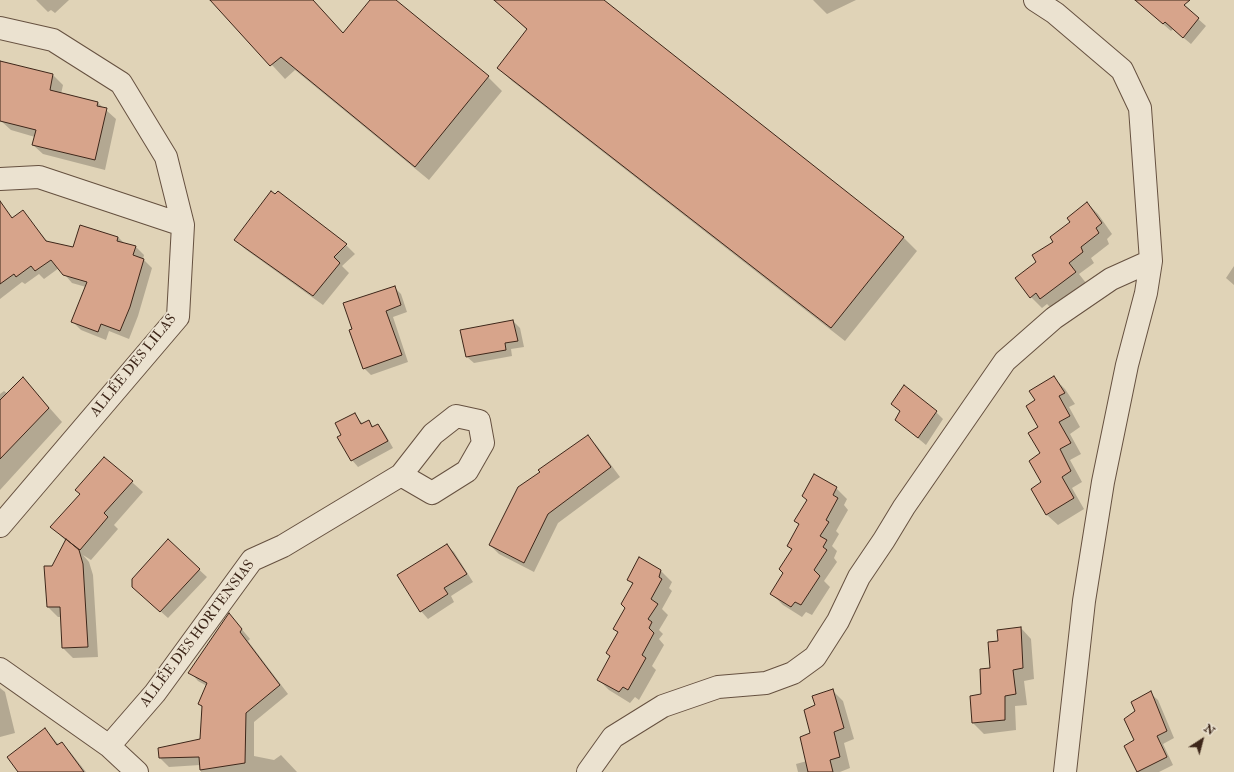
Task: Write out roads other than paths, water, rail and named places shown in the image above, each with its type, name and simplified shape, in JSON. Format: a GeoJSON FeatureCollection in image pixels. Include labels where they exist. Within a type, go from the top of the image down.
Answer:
{"type":"FeatureCollection","features":[{"type":"Feature","properties":{"kind":"street"},"geometry":{"type":"LineString","coordinates":[[1035,0],[1055,13],[1122,70],[1140,108],[1151,261],[1146,293],[1127,365],[1103,482],[1084,601],[1065,772]]}},
{"type":"Feature","properties":{"kind":"street","name":"ALLÉE DES LILAS"},"geometry":{"type":"LineString","coordinates":[[0,28],[53,40],[121,83],[166,157],[183,225],[178,317],[0,526]]}},
{"type":"Feature","properties":{"kind":"street"},"geometry":{"type":"LineString","coordinates":[[0,179],[39,177],[183,225]]}},
{"type":"Feature","properties":{"kind":"street"},"geometry":{"type":"LineString","coordinates":[[588,772],[613,737],[663,706],[718,687],[766,683],[793,673],[815,656],[838,621],[859,577],[904,507],[1005,362],[1054,318],[1111,279],[1151,261]]}},
{"type":"Feature","properties":{"kind":"street","name":"ALLÉE DES HORTENSIAS"},"geometry":{"type":"LineString","coordinates":[[109,746],[155,693],[252,560],[283,546],[401,475]]}},
{"type":"Feature","properties":{"kind":"street"},"geometry":{"type":"LineString","coordinates":[[0,669],[109,746],[137,772]]}}]}
